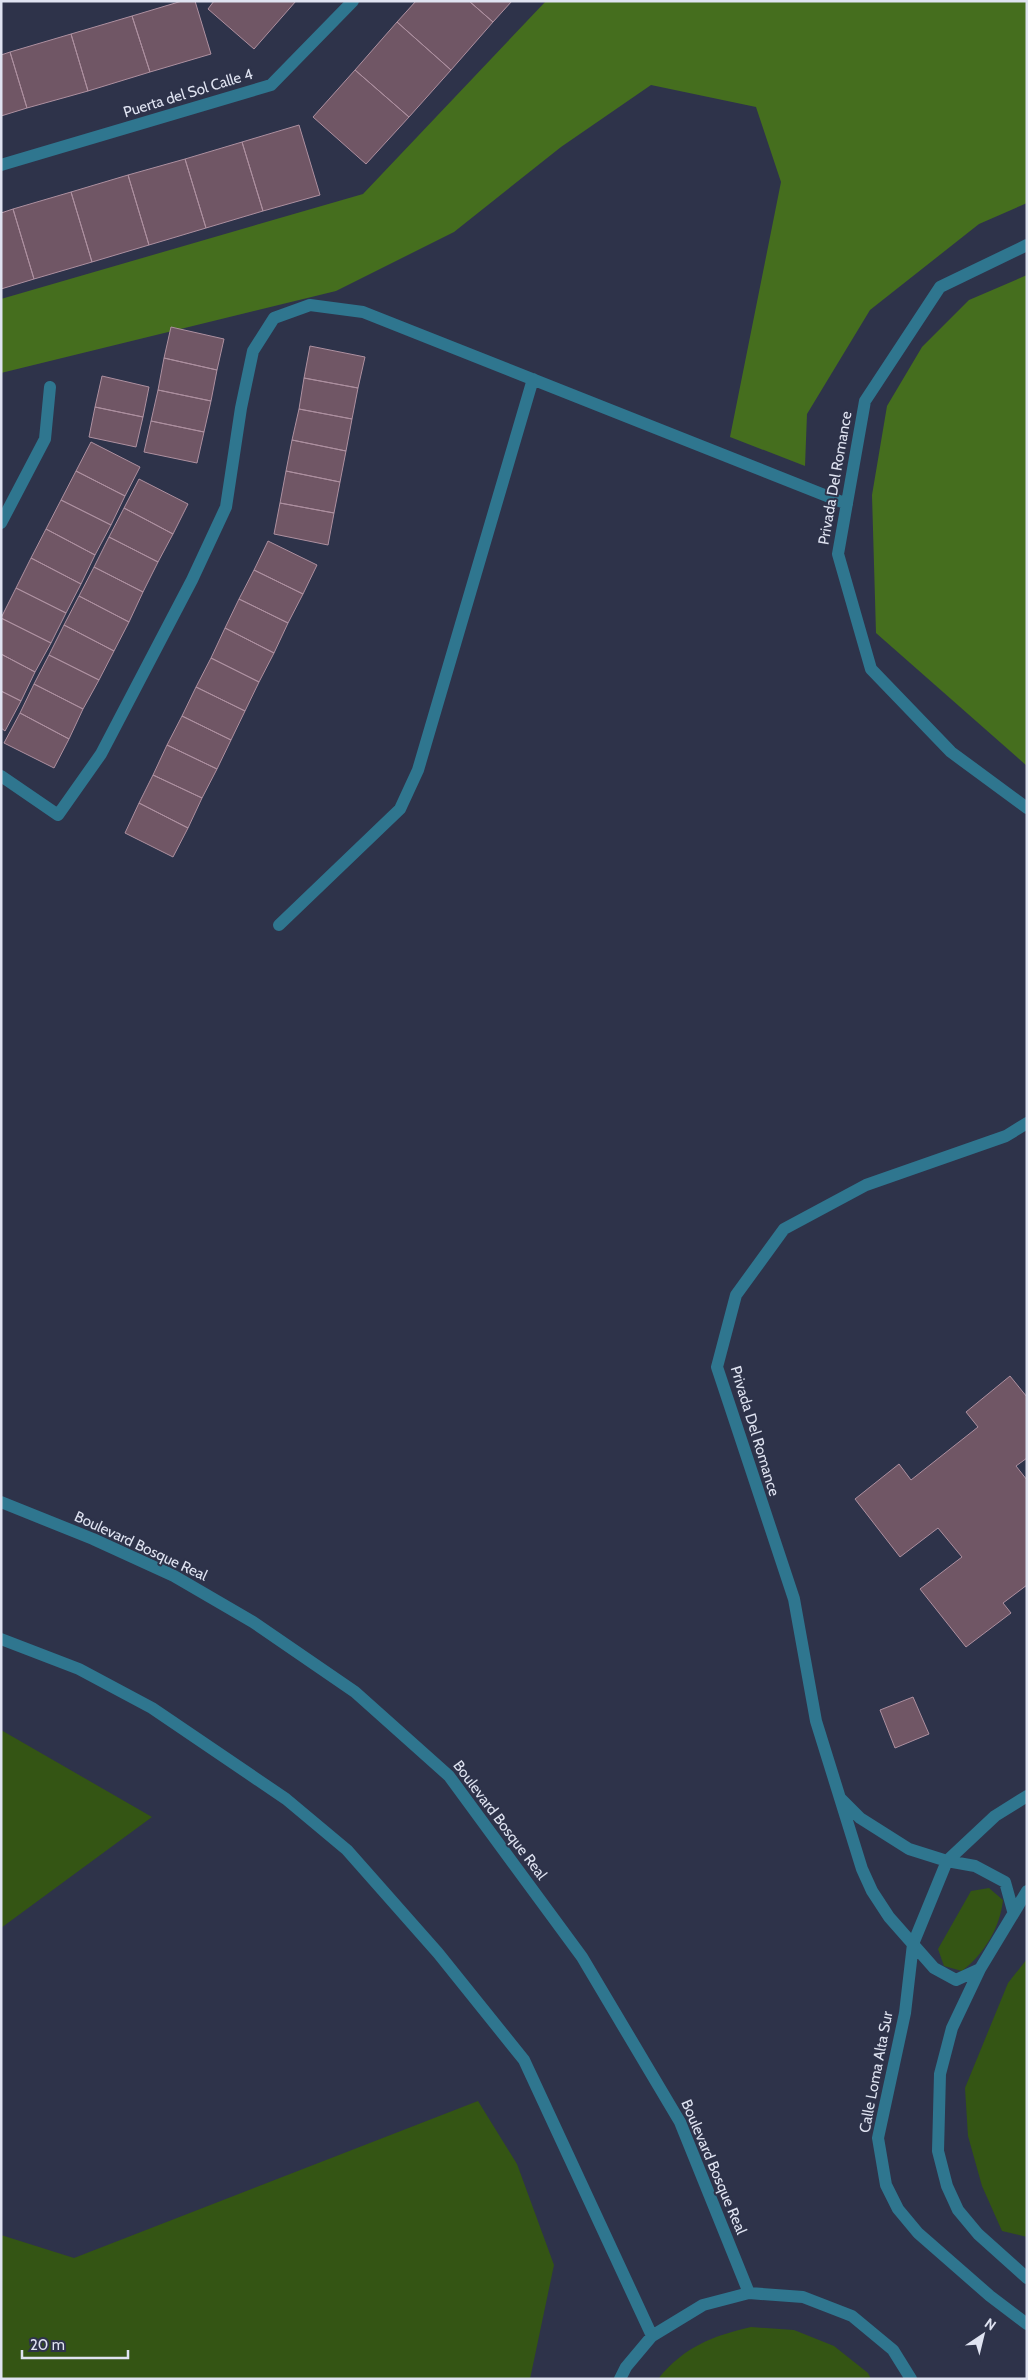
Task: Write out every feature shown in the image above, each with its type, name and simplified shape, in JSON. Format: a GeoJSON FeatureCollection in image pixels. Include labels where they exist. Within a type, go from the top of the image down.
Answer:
{"type":"FeatureCollection","features":[{"type":"Feature","properties":{"kind":"street","name":"Puerta del Sol Calle 4"},"geometry":{"type":"LineString","coordinates":[[1,165],[271,84],[353,1]]}},
{"type":"Feature","properties":{"kind":"street","name":"Privada Del Romance"},"geometry":{"type":"LineString","coordinates":[[1027,245],[940,287],[865,401],[838,554],[871,669],[951,752],[1027,808]]}},
{"type":"Feature","properties":{"kind":"street"},"geometry":{"type":"LineString","coordinates":[[1,776],[58,815],[101,754],[192,580],[226,507],[241,408],[253,351],[274,318],[310,305],[363,312],[848,504]]}},
{"type":"Feature","properties":{"kind":"street"},"geometry":{"type":"LineString","coordinates":[[279,924],[400,810],[418,770],[533,379]]}},
{"type":"Feature","properties":{"kind":"street"},"geometry":{"type":"LineString","coordinates":[[1,523],[45,439],[50,387]]}},
{"type":"Feature","properties":{"kind":"street","name":"Privada Del Romance"},"geometry":{"type":"LineString","coordinates":[[980,1970],[956,1980],[934,1968],[889,1917],[872,1891],[862,1869],[816,1721],[794,1598],[717,1367],[736,1295],[784,1229],[866,1185],[1006,1136],[1027,1123]]}},
{"type":"Feature","properties":{"kind":"street","name":"Boulevard Bosque Real"},"geometry":{"type":"LineString","coordinates":[[1,1502],[93,1539],[174,1576],[253,1622],[355,1692],[449,1776],[582,1958],[680,2122],[750,2293]]}},
{"type":"Feature","properties":{"kind":"street"},"geometry":{"type":"LineString","coordinates":[[1,1638],[79,1669],[152,1708],[286,1799],[347,1850],[438,1953],[524,2060],[652,2336]]}},
{"type":"Feature","properties":{"kind":"street"},"geometry":{"type":"LineString","coordinates":[[948,1861],[995,1816],[1027,1796]]}},
{"type":"Feature","properties":{"kind":"street","name":"Privada Del Romance"},"geometry":{"type":"LineString","coordinates":[[839,1797],[860,1818],[909,1849],[948,1861],[975,1866],[1005,1882],[1013,1911]]}},
{"type":"Feature","properties":{"kind":"street","name":"Calle Loma Alta Sur"},"geometry":{"type":"LineString","coordinates":[[948,1861],[912,1944],[905,2013],[878,2138],[886,2185],[898,2209],[918,2233],[990,2296],[1027,2324]]}},
{"type":"Feature","properties":{"kind":"street"},"geometry":{"type":"LineString","coordinates":[[1027,1891],[1013,1911],[980,1970],[952,2028],[940,2074],[938,2151],[947,2186],[958,2210],[978,2234],[1027,2278]]}},
{"type":"Feature","properties":{"kind":"street"},"geometry":{"type":"LineString","coordinates":[[620,2379],[626,2367],[652,2336],[703,2305],[750,2293],[803,2297],[852,2316],[893,2350],[911,2379]]}},
{"type":"Feature","properties":{"kind":"green space"},"geometry":{"type":"Polygon","coordinates":[[[546,1],[1027,1],[1027,203],[979,224],[870,310],[807,414],[805,466],[730,437],[781,182],[756,107],[651,85],[561,147],[454,232],[336,291],[1,373],[1,299],[363,194],[546,1]]]}},
{"type":"Feature","properties":{"kind":"green space"},"geometry":{"type":"Polygon","coordinates":[[[1027,275],[1027,766],[876,633],[872,495],[887,406],[922,347],[969,300],[1027,275]]]}},
{"type":"Feature","properties":{"kind":"green space"},"geometry":{"type":"Polygon","coordinates":[[[1,1730],[152,1817],[1,1928],[1,1730]]]}},
{"type":"Feature","properties":{"kind":"green space"},"geometry":{"type":"Polygon","coordinates":[[[989,1888],[1003,1900],[998,1921],[990,1940],[977,1957],[962,1971],[944,1966],[938,1949],[971,1891],[989,1888]]]}},
{"type":"Feature","properties":{"kind":"green space"},"geometry":{"type":"Polygon","coordinates":[[[1027,1959],[1027,2237],[1002,2231],[982,2186],[968,2136],[965,2088],[1008,1983],[1027,1959]]]}},
{"type":"Feature","properties":{"kind":"green space"},"geometry":{"type":"Polygon","coordinates":[[[478,2101],[517,2164],[554,2265],[530,2379],[1,2379],[1,2235],[74,2258],[478,2101]]]}},
{"type":"Feature","properties":{"kind":"green space"},"geometry":{"type":"Polygon","coordinates":[[[751,2327],[794,2330],[834,2346],[868,2373],[871,2379],[658,2379],[678,2359],[700,2344],[724,2334],[751,2327]]]}},
{"type":"Feature","properties":{"kind":"building"},"geometry":{"type":"Polygon","coordinates":[[[182,1],[195,1],[211,54],[150,72],[132,16],[182,1]]]}},
{"type":"Feature","properties":{"kind":"building"},"geometry":{"type":"Polygon","coordinates":[[[214,1],[296,1],[254,49],[208,9],[214,1]]]}},
{"type":"Feature","properties":{"kind":"building"},"geometry":{"type":"Polygon","coordinates":[[[416,1],[469,1],[493,22],[451,70],[397,22],[416,1]]]}},
{"type":"Feature","properties":{"kind":"building"},"geometry":{"type":"Polygon","coordinates":[[[469,1],[512,1],[493,22],[469,1]]]}},
{"type":"Feature","properties":{"kind":"building"},"geometry":{"type":"Polygon","coordinates":[[[132,16],[150,72],[88,91],[71,34],[132,16]]]}},
{"type":"Feature","properties":{"kind":"building"},"geometry":{"type":"Polygon","coordinates":[[[397,22],[451,70],[409,117],[355,70],[397,22]]]}},
{"type":"Feature","properties":{"kind":"building"},"geometry":{"type":"Polygon","coordinates":[[[71,34],[88,91],[27,108],[10,52],[71,34]]]}},
{"type":"Feature","properties":{"kind":"building"},"geometry":{"type":"Polygon","coordinates":[[[10,52],[27,108],[1,116],[1,55],[10,52]]]}},
{"type":"Feature","properties":{"kind":"building"},"geometry":{"type":"Polygon","coordinates":[[[355,70],[409,117],[366,164],[313,117],[355,70]]]}},
{"type":"Feature","properties":{"kind":"building"},"geometry":{"type":"Polygon","coordinates":[[[299,125],[320,195],[263,211],[242,142],[299,125]]]}},
{"type":"Feature","properties":{"kind":"building"},"geometry":{"type":"Polygon","coordinates":[[[242,142],[263,211],[206,228],[185,159],[242,142]]]}},
{"type":"Feature","properties":{"kind":"building"},"geometry":{"type":"Polygon","coordinates":[[[185,159],[206,228],[149,245],[128,175],[185,159]]]}},
{"type":"Feature","properties":{"kind":"building"},"geometry":{"type":"Polygon","coordinates":[[[128,175],[149,245],[92,262],[71,192],[128,175]]]}},
{"type":"Feature","properties":{"kind":"building"},"geometry":{"type":"Polygon","coordinates":[[[71,192],[92,262],[34,279],[13,209],[71,192]]]}},
{"type":"Feature","properties":{"kind":"building"},"geometry":{"type":"Polygon","coordinates":[[[13,209],[34,279],[1,289],[1,213],[13,209]]]}},
{"type":"Feature","properties":{"kind":"building"},"geometry":{"type":"Polygon","coordinates":[[[171,327],[224,339],[217,370],[164,358],[171,327]]]}},
{"type":"Feature","properties":{"kind":"building"},"geometry":{"type":"Polygon","coordinates":[[[310,346],[365,357],[358,388],[304,378],[310,346]]]}},
{"type":"Feature","properties":{"kind":"building"},"geometry":{"type":"Polygon","coordinates":[[[164,358],[217,370],[211,401],[158,390],[164,358]]]}},
{"type":"Feature","properties":{"kind":"building"},"geometry":{"type":"Polygon","coordinates":[[[102,376],[149,387],[143,417],[95,407],[102,376]]]}},
{"type":"Feature","properties":{"kind":"building"},"geometry":{"type":"Polygon","coordinates":[[[304,378],[358,388],[352,419],[299,409],[304,378]]]}},
{"type":"Feature","properties":{"kind":"building"},"geometry":{"type":"Polygon","coordinates":[[[158,390],[211,401],[204,432],[151,421],[158,390]]]}},
{"type":"Feature","properties":{"kind":"building"},"geometry":{"type":"Polygon","coordinates":[[[95,407],[143,417],[136,447],[89,437],[95,407]]]}},
{"type":"Feature","properties":{"kind":"building"},"geometry":{"type":"Polygon","coordinates":[[[299,409],[352,419],[346,451],[292,440],[299,409]]]}},
{"type":"Feature","properties":{"kind":"building"},"geometry":{"type":"Polygon","coordinates":[[[151,421],[204,432],[197,463],[144,452],[151,421]]]}},
{"type":"Feature","properties":{"kind":"building"},"geometry":{"type":"Polygon","coordinates":[[[292,440],[346,451],[340,482],[286,471],[292,440]]]}},
{"type":"Feature","properties":{"kind":"building"},"geometry":{"type":"Polygon","coordinates":[[[91,442],[140,467],[125,496],[76,471],[91,442]]]}},
{"type":"Feature","properties":{"kind":"building"},"geometry":{"type":"Polygon","coordinates":[[[76,471],[125,496],[111,525],[61,500],[76,471]]]}},
{"type":"Feature","properties":{"kind":"building"},"geometry":{"type":"Polygon","coordinates":[[[286,471],[340,482],[334,513],[280,503],[286,471]]]}},
{"type":"Feature","properties":{"kind":"building"},"geometry":{"type":"Polygon","coordinates":[[[139,479],[188,504],[173,534],[124,508],[139,479]]]}},
{"type":"Feature","properties":{"kind":"building"},"geometry":{"type":"Polygon","coordinates":[[[61,500],[111,525],[95,555],[46,529],[61,500]]]}},
{"type":"Feature","properties":{"kind":"building"},"geometry":{"type":"Polygon","coordinates":[[[280,503],[334,513],[328,545],[274,534],[280,503]]]}},
{"type":"Feature","properties":{"kind":"building"},"geometry":{"type":"Polygon","coordinates":[[[124,508],[173,534],[158,562],[109,537],[124,508]]]}},
{"type":"Feature","properties":{"kind":"building"},"geometry":{"type":"Polygon","coordinates":[[[46,529],[95,555],[81,584],[31,558],[46,529]]]}},
{"type":"Feature","properties":{"kind":"building"},"geometry":{"type":"Polygon","coordinates":[[[109,537],[158,562],[143,592],[94,567],[109,537]]]}},
{"type":"Feature","properties":{"kind":"building"},"geometry":{"type":"Polygon","coordinates":[[[268,541],[317,565],[303,594],[254,570],[268,541]]]}},
{"type":"Feature","properties":{"kind":"building"},"geometry":{"type":"Polygon","coordinates":[[[31,558],[81,584],[66,613],[16,588],[31,558]]]}},
{"type":"Feature","properties":{"kind":"building"},"geometry":{"type":"Polygon","coordinates":[[[94,567],[143,592],[129,622],[79,596],[94,567]]]}},
{"type":"Feature","properties":{"kind":"building"},"geometry":{"type":"Polygon","coordinates":[[[254,570],[303,594],[288,623],[239,599],[254,570]]]}},
{"type":"Feature","properties":{"kind":"building"},"geometry":{"type":"Polygon","coordinates":[[[16,588],[66,613],[51,643],[1,618],[16,588]]]}},
{"type":"Feature","properties":{"kind":"building"},"geometry":{"type":"Polygon","coordinates":[[[79,596],[129,622],[114,651],[64,625],[79,596]]]}},
{"type":"Feature","properties":{"kind":"building"},"geometry":{"type":"Polygon","coordinates":[[[239,599],[288,623],[274,653],[225,628],[239,599]]]}},
{"type":"Feature","properties":{"kind":"building"},"geometry":{"type":"Polygon","coordinates":[[[1,618],[51,643],[35,672],[1,654],[1,618]]]}},
{"type":"Feature","properties":{"kind":"building"},"geometry":{"type":"Polygon","coordinates":[[[64,625],[114,651],[99,680],[49,655],[64,625]]]}},
{"type":"Feature","properties":{"kind":"building"},"geometry":{"type":"Polygon","coordinates":[[[225,628],[274,653],[259,682],[211,658],[225,628]]]}},
{"type":"Feature","properties":{"kind":"building"},"geometry":{"type":"Polygon","coordinates":[[[1,654],[35,672],[21,701],[1,691],[1,654]]]}},
{"type":"Feature","properties":{"kind":"building"},"geometry":{"type":"Polygon","coordinates":[[[49,655],[99,680],[83,709],[34,684],[49,655]]]}},
{"type":"Feature","properties":{"kind":"building"},"geometry":{"type":"Polygon","coordinates":[[[211,658],[259,682],[245,711],[196,687],[211,658]]]}},
{"type":"Feature","properties":{"kind":"building"},"geometry":{"type":"Polygon","coordinates":[[[34,684],[83,709],[69,739],[20,713],[34,684]]]}},
{"type":"Feature","properties":{"kind":"building"},"geometry":{"type":"Polygon","coordinates":[[[196,687],[245,711],[231,740],[182,716],[196,687]]]}},
{"type":"Feature","properties":{"kind":"building"},"geometry":{"type":"Polygon","coordinates":[[[1,691],[21,701],[5,731],[1,728],[1,691]]]}},
{"type":"Feature","properties":{"kind":"building"},"geometry":{"type":"Polygon","coordinates":[[[20,713],[69,739],[54,768],[4,743],[20,713]]]}},
{"type":"Feature","properties":{"kind":"building"},"geometry":{"type":"Polygon","coordinates":[[[182,716],[231,740],[217,769],[167,745],[182,716]]]}},
{"type":"Feature","properties":{"kind":"building"},"geometry":{"type":"Polygon","coordinates":[[[167,745],[217,769],[202,798],[153,775],[167,745]]]}},
{"type":"Feature","properties":{"kind":"building"},"geometry":{"type":"Polygon","coordinates":[[[153,775],[202,798],[188,828],[139,803],[153,775]]]}},
{"type":"Feature","properties":{"kind":"building"},"geometry":{"type":"Polygon","coordinates":[[[139,803],[188,828],[173,857],[125,833],[139,803]]]}},
{"type":"Feature","properties":{"kind":"building"},"geometry":{"type":"Polygon","coordinates":[[[1010,1376],[1027,1397],[1027,1458],[1016,1466],[1027,1480],[1027,1585],[1003,1603],[1011,1613],[966,1647],[920,1589],[962,1557],[938,1528],[900,1557],[855,1499],[899,1464],[911,1480],[978,1427],[966,1412],[1010,1376]]]}},
{"type":"Feature","properties":{"kind":"building"},"geometry":{"type":"Polygon","coordinates":[[[913,1697],[929,1734],[895,1748],[880,1710],[913,1697]]]}}]}
